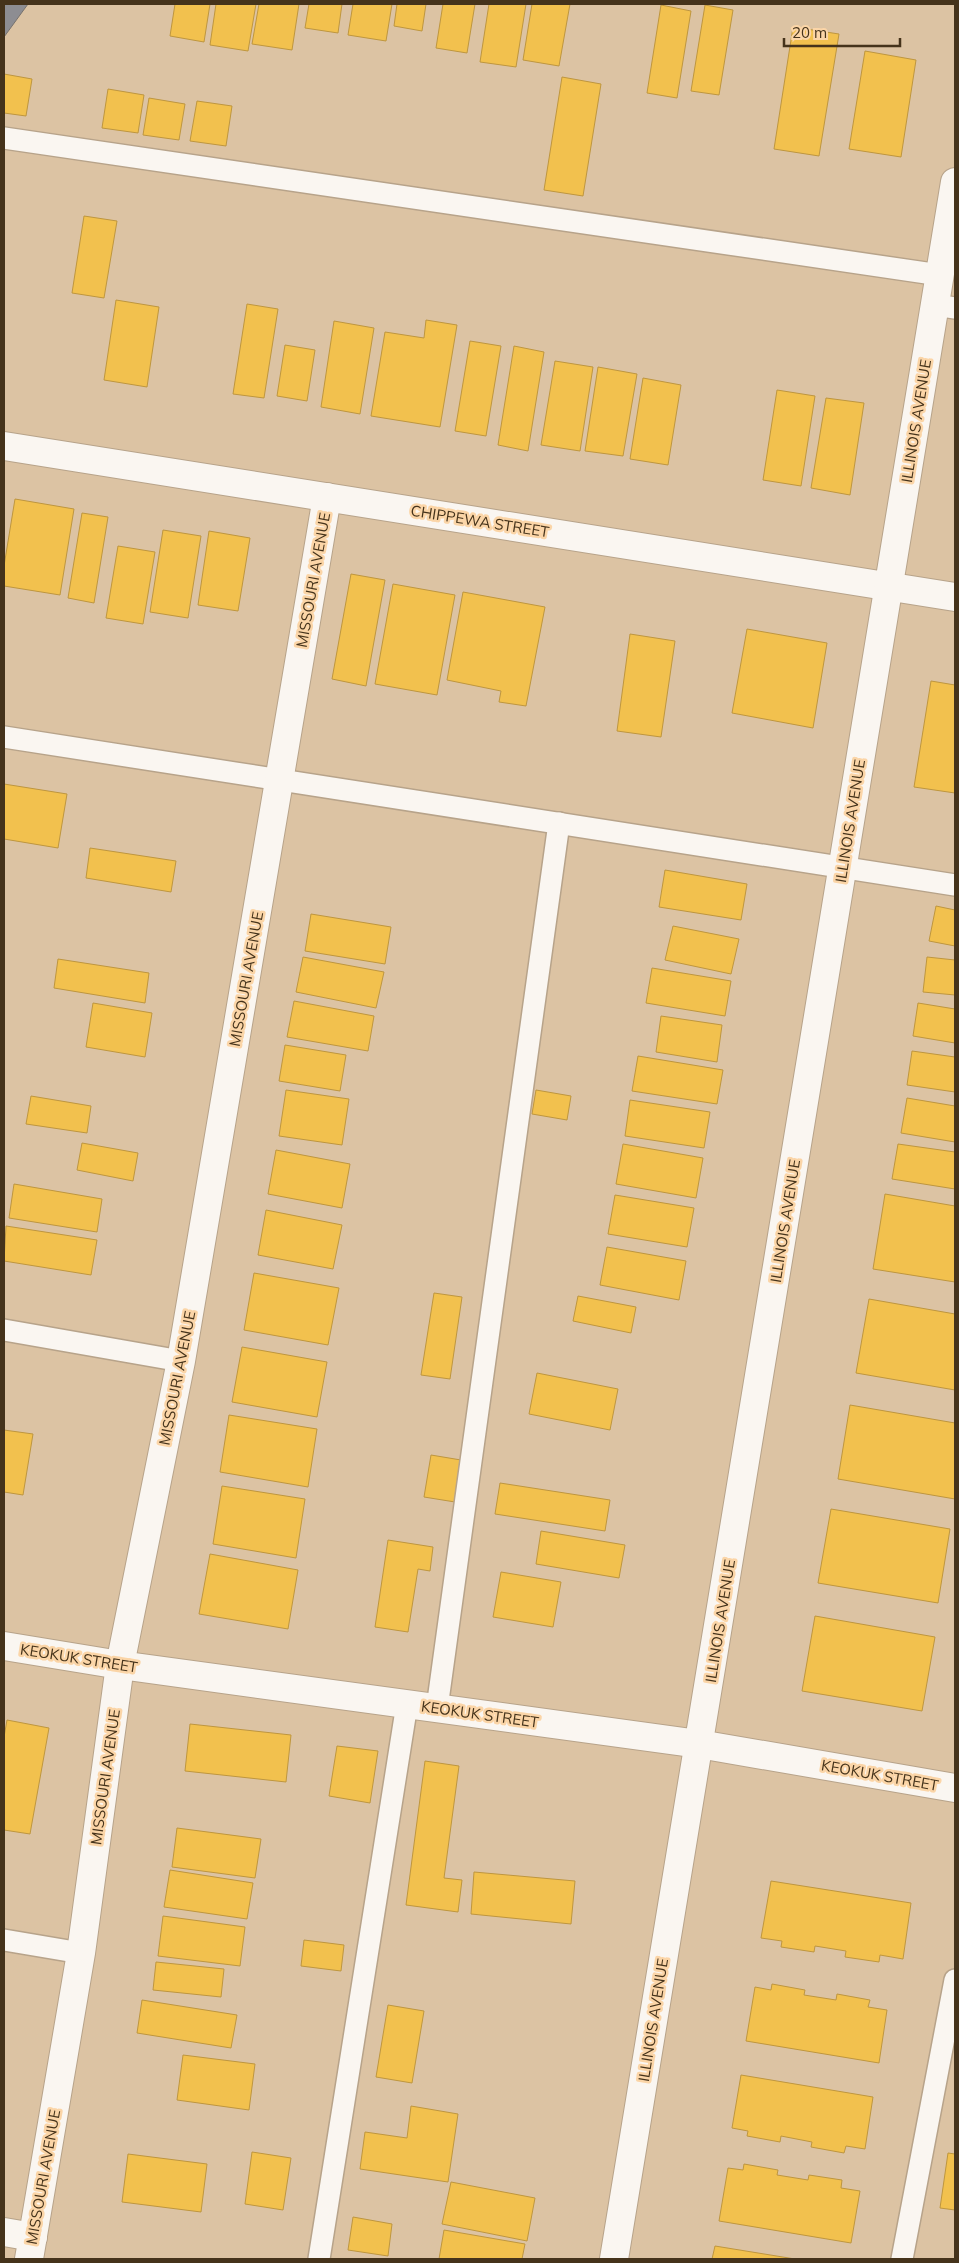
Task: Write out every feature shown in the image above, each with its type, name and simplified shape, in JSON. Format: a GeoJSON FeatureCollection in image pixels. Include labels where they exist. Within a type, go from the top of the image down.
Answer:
{"type":"FeatureCollection","features":[{"type":"Feature","properties":{"kind":"street","name":"ILLINOIS AVENUE"},"geometry":{"type":"LineString","coordinates":[[614,2259],[700,1744],[888,586],[945,307],[940,275],[955,182]]}},
{"type":"Feature","properties":{"kind":"street","name":"CHIPPEWA STREET"},"geometry":{"type":"LineString","coordinates":[[4,446],[955,597]]}},
{"type":"Feature","properties":{"kind":"street","name":"MISSOURI AVENUE"},"geometry":{"type":"LineString","coordinates":[[31,2248],[81,1953],[120,1665],[181,1360],[327,497]]}},
{"type":"Feature","properties":{"kind":"street","name":"KEOKUK STREET"},"geometry":{"type":"LineString","coordinates":[[4,1646],[120,1665],[700,1744],[955,1788]]}},
{"type":"Feature","properties":{"kind":"street"},"geometry":{"type":"LineString","coordinates":[[4,2232],[31,2248]]}},
{"type":"Feature","properties":{"kind":"lane"},"geometry":{"type":"LineString","coordinates":[[4,138],[940,275]]}},
{"type":"Feature","properties":{"kind":"lane"},"geometry":{"type":"LineString","coordinates":[[4,737],[955,885]]}},
{"type":"Feature","properties":{"kind":"lane"},"geometry":{"type":"LineString","coordinates":[[437,1708],[559,823]]}},
{"type":"Feature","properties":{"kind":"lane"},"geometry":{"type":"LineString","coordinates":[[4,1330],[181,1360]]}},
{"type":"Feature","properties":{"kind":"lane"},"geometry":{"type":"LineString","coordinates":[[319,2259],[407,1704]]}},
{"type":"Feature","properties":{"kind":"lane"},"geometry":{"type":"LineString","coordinates":[[4,1940],[81,1953]]}},
{"type":"Feature","properties":{"kind":"lane"},"geometry":{"type":"LineString","coordinates":[[902,2259],[955,1980]]}},
{"type":"Feature","properties":{"kind":"building: Homes"},"geometry":{"type":"Polygon","coordinates":[[[175,4],[210,4],[204,42],[170,36],[175,4]]]}},
{"type":"Feature","properties":{"kind":"building: Homes"},"geometry":{"type":"Polygon","coordinates":[[[216,4],[256,4],[248,51],[210,45],[216,4]]]}},
{"type":"Feature","properties":{"kind":"building: Homes"},"geometry":{"type":"Polygon","coordinates":[[[259,4],[299,4],[292,50],[252,44],[259,4]]]}},
{"type":"Feature","properties":{"kind":"building: Homes"},"geometry":{"type":"Polygon","coordinates":[[[309,4],[342,4],[338,33],[305,28],[309,4]]]}},
{"type":"Feature","properties":{"kind":"building: Homes"},"geometry":{"type":"Polygon","coordinates":[[[353,4],[392,4],[386,41],[348,35],[353,4]]]}},
{"type":"Feature","properties":{"kind":"building: Homes"},"geometry":{"type":"Polygon","coordinates":[[[397,4],[426,4],[422,31],[394,26],[397,4]]]}},
{"type":"Feature","properties":{"kind":"building: Homes"},"geometry":{"type":"Polygon","coordinates":[[[443,4],[475,4],[467,53],[436,48],[443,4]]]}},
{"type":"Feature","properties":{"kind":"building: Homes"},"geometry":{"type":"Polygon","coordinates":[[[489,4],[526,4],[516,67],[480,62],[489,4]]]}},
{"type":"Feature","properties":{"kind":"building: Homes"},"geometry":{"type":"Polygon","coordinates":[[[532,4],[570,4],[559,66],[523,60],[532,4]]]}},
{"type":"Feature","properties":{"kind":"building: Homes"},"geometry":{"type":"Polygon","coordinates":[[[661,5],[691,11],[677,98],[647,93],[661,5]]]}},
{"type":"Feature","properties":{"kind":"building: Homes"},"geometry":{"type":"Polygon","coordinates":[[[705,5],[733,10],[719,95],[691,91],[705,5]]]}},
{"type":"Feature","properties":{"kind":"building: Homes"},"geometry":{"type":"Polygon","coordinates":[[[793,27],[839,34],[819,156],[774,149],[793,27]]]}},
{"type":"Feature","properties":{"kind":"building: Homes"},"geometry":{"type":"Polygon","coordinates":[[[865,51],[916,60],[901,157],[849,149],[865,51]]]}},
{"type":"Feature","properties":{"kind":"building: Homes"},"geometry":{"type":"Polygon","coordinates":[[[4,74],[32,79],[26,116],[4,113],[4,74]]]}},
{"type":"Feature","properties":{"kind":"building: Homes"},"geometry":{"type":"Polygon","coordinates":[[[562,77],[601,84],[583,196],[544,190],[562,77]]]}},
{"type":"Feature","properties":{"kind":"building: Homes"},"geometry":{"type":"Polygon","coordinates":[[[108,89],[144,95],[138,133],[102,128],[108,89]]]}},
{"type":"Feature","properties":{"kind":"building: Homes"},"geometry":{"type":"Polygon","coordinates":[[[149,98],[185,104],[179,140],[143,135],[149,98]]]}},
{"type":"Feature","properties":{"kind":"building: Homes"},"geometry":{"type":"Polygon","coordinates":[[[197,101],[232,106],[226,146],[190,141],[197,101]]]}},
{"type":"Feature","properties":{"kind":"building: Homes"},"geometry":{"type":"Polygon","coordinates":[[[84,216],[117,221],[104,298],[72,293],[84,216]]]}},
{"type":"Feature","properties":{"kind":"building: Homes"},"geometry":{"type":"Polygon","coordinates":[[[116,300],[159,307],[147,387],[104,380],[116,300]]]}},
{"type":"Feature","properties":{"kind":"building: Homes"},"geometry":{"type":"Polygon","coordinates":[[[247,304],[278,309],[264,398],[233,394],[247,304]]]}},
{"type":"Feature","properties":{"kind":"building: Homes"},"geometry":{"type":"Polygon","coordinates":[[[426,320],[457,325],[440,427],[371,416],[385,332],[424,338],[426,320]]]}},
{"type":"Feature","properties":{"kind":"building: Homes"},"geometry":{"type":"Polygon","coordinates":[[[334,321],[374,328],[360,414],[321,407],[334,321]]]}},
{"type":"Feature","properties":{"kind":"building: Homes"},"geometry":{"type":"Polygon","coordinates":[[[470,341],[501,346],[486,436],[455,431],[470,341]]]}},
{"type":"Feature","properties":{"kind":"building: Homes"},"geometry":{"type":"Polygon","coordinates":[[[285,345],[315,350],[307,401],[277,396],[285,345]]]}},
{"type":"Feature","properties":{"kind":"building: Homes"},"geometry":{"type":"Polygon","coordinates":[[[514,346],[544,352],[528,451],[498,445],[514,346]]]}},
{"type":"Feature","properties":{"kind":"building: Homes"},"geometry":{"type":"Polygon","coordinates":[[[555,361],[593,367],[580,451],[541,445],[555,361]]]}},
{"type":"Feature","properties":{"kind":"building: Homes"},"geometry":{"type":"Polygon","coordinates":[[[598,367],[637,374],[623,456],[585,451],[598,367]]]}},
{"type":"Feature","properties":{"kind":"building: Homes"},"geometry":{"type":"Polygon","coordinates":[[[643,378],[681,385],[668,465],[630,459],[643,378]]]}},
{"type":"Feature","properties":{"kind":"building: Homes"},"geometry":{"type":"Polygon","coordinates":[[[777,390],[815,396],[801,486],[763,480],[777,390]]]}},
{"type":"Feature","properties":{"kind":"building: Homes"},"geometry":{"type":"Polygon","coordinates":[[[826,398],[864,403],[850,495],[811,488],[826,398]]]}},
{"type":"Feature","properties":{"kind":"building: Homes"},"geometry":{"type":"Polygon","coordinates":[[[15,499],[74,509],[60,595],[4,586],[4,566],[15,499]]]}},
{"type":"Feature","properties":{"kind":"building: Homes"},"geometry":{"type":"Polygon","coordinates":[[[82,513],[108,517],[94,603],[68,598],[82,513]]]}},
{"type":"Feature","properties":{"kind":"building: Homes"},"geometry":{"type":"Polygon","coordinates":[[[163,530],[201,536],[188,618],[150,612],[163,530]]]}},
{"type":"Feature","properties":{"kind":"building: Homes"},"geometry":{"type":"Polygon","coordinates":[[[209,531],[250,538],[238,611],[198,605],[209,531]]]}},
{"type":"Feature","properties":{"kind":"building: Homes"},"geometry":{"type":"Polygon","coordinates":[[[118,546],[155,552],[143,624],[106,618],[118,546]]]}},
{"type":"Feature","properties":{"kind":"building: Homes"},"geometry":{"type":"Polygon","coordinates":[[[351,574],[385,580],[366,686],[332,679],[351,574]]]}},
{"type":"Feature","properties":{"kind":"building: Homes"},"geometry":{"type":"Polygon","coordinates":[[[393,584],[455,595],[437,695],[375,684],[393,584]]]}},
{"type":"Feature","properties":{"kind":"building: Homes"},"geometry":{"type":"Polygon","coordinates":[[[463,592],[545,607],[526,706],[499,702],[501,691],[447,680],[463,592]]]}},
{"type":"Feature","properties":{"kind":"building: Homes"},"geometry":{"type":"Polygon","coordinates":[[[747,629],[827,643],[813,728],[732,713],[747,629]]]}},
{"type":"Feature","properties":{"kind":"building: Homes"},"geometry":{"type":"Polygon","coordinates":[[[630,634],[675,641],[661,737],[617,731],[630,634]]]}},
{"type":"Feature","properties":{"kind":"building: Homes"},"geometry":{"type":"Polygon","coordinates":[[[931,681],[955,685],[955,793],[914,787],[931,681]]]}},
{"type":"Feature","properties":{"kind":"building: Homes"},"geometry":{"type":"Polygon","coordinates":[[[4,784],[67,794],[58,848],[4,839],[4,784]]]}},
{"type":"Feature","properties":{"kind":"building: Homes"},"geometry":{"type":"Polygon","coordinates":[[[90,848],[176,861],[171,892],[86,878],[90,848]]]}},
{"type":"Feature","properties":{"kind":"building: Homes"},"geometry":{"type":"Polygon","coordinates":[[[665,870],[747,884],[741,920],[659,907],[665,870]]]}},
{"type":"Feature","properties":{"kind":"building: Homes"},"geometry":{"type":"Polygon","coordinates":[[[936,906],[955,910],[955,946],[929,941],[936,906]]]}},
{"type":"Feature","properties":{"kind":"building: Homes"},"geometry":{"type":"Polygon","coordinates":[[[311,914],[391,927],[385,964],[305,951],[311,914]]]}},
{"type":"Feature","properties":{"kind":"building: Homes"},"geometry":{"type":"Polygon","coordinates":[[[673,926],[739,939],[731,974],[665,960],[673,926]]]}},
{"type":"Feature","properties":{"kind":"building: Homes"},"geometry":{"type":"Polygon","coordinates":[[[303,957],[384,972],[376,1008],[296,992],[303,957]]]}},
{"type":"Feature","properties":{"kind":"building: Homes"},"geometry":{"type":"Polygon","coordinates":[[[927,957],[955,960],[955,995],[923,992],[927,957]]]}},
{"type":"Feature","properties":{"kind":"building: Homes"},"geometry":{"type":"Polygon","coordinates":[[[58,959],[149,973],[145,1003],[54,988],[58,959]]]}},
{"type":"Feature","properties":{"kind":"building: Homes"},"geometry":{"type":"Polygon","coordinates":[[[652,968],[731,981],[725,1016],[646,1003],[652,968]]]}},
{"type":"Feature","properties":{"kind":"building: Homes"},"geometry":{"type":"Polygon","coordinates":[[[294,1001],[374,1016],[368,1051],[287,1037],[294,1001]]]}},
{"type":"Feature","properties":{"kind":"building: Homes"},"geometry":{"type":"Polygon","coordinates":[[[93,1003],[152,1013],[145,1057],[86,1047],[93,1003]]]}},
{"type":"Feature","properties":{"kind":"building: Homes"},"geometry":{"type":"Polygon","coordinates":[[[918,1003],[955,1009],[955,1043],[913,1036],[918,1003]]]}},
{"type":"Feature","properties":{"kind":"building: Homes"},"geometry":{"type":"Polygon","coordinates":[[[661,1016],[722,1025],[717,1062],[656,1052],[661,1016]]]}},
{"type":"Feature","properties":{"kind":"building: Homes"},"geometry":{"type":"Polygon","coordinates":[[[285,1045],[346,1055],[340,1091],[279,1081],[285,1045]]]}},
{"type":"Feature","properties":{"kind":"building: Homes"},"geometry":{"type":"Polygon","coordinates":[[[912,1051],[955,1057],[955,1092],[907,1085],[912,1051]]]}},
{"type":"Feature","properties":{"kind":"building: Homes"},"geometry":{"type":"Polygon","coordinates":[[[638,1056],[723,1070],[717,1104],[632,1091],[638,1056]]]}},
{"type":"Feature","properties":{"kind":"building: Homes"},"geometry":{"type":"Polygon","coordinates":[[[286,1090],[349,1099],[342,1145],[279,1136],[286,1090]]]}},
{"type":"Feature","properties":{"kind":"building: Homes"},"geometry":{"type":"Polygon","coordinates":[[[536,1090],[571,1096],[567,1120],[532,1114],[536,1090]]]}},
{"type":"Feature","properties":{"kind":"building: Homes"},"geometry":{"type":"Polygon","coordinates":[[[31,1096],[91,1106],[87,1133],[26,1124],[31,1096]]]}},
{"type":"Feature","properties":{"kind":"building: Homes"},"geometry":{"type":"Polygon","coordinates":[[[907,1098],[955,1106],[955,1142],[901,1133],[907,1098]]]}},
{"type":"Feature","properties":{"kind":"building: Homes"},"geometry":{"type":"Polygon","coordinates":[[[630,1100],[710,1112],[704,1148],[625,1136],[630,1100]]]}},
{"type":"Feature","properties":{"kind":"building: Homes"},"geometry":{"type":"Polygon","coordinates":[[[82,1143],[138,1153],[133,1181],[77,1170],[82,1143]]]}},
{"type":"Feature","properties":{"kind":"building: Homes"},"geometry":{"type":"Polygon","coordinates":[[[623,1144],[703,1158],[696,1198],[616,1184],[623,1144]]]}},
{"type":"Feature","properties":{"kind":"building: Homes"},"geometry":{"type":"Polygon","coordinates":[[[898,1144],[955,1152],[955,1189],[892,1179],[898,1144]]]}},
{"type":"Feature","properties":{"kind":"building: Homes"},"geometry":{"type":"Polygon","coordinates":[[[276,1150],[350,1164],[342,1208],[268,1194],[276,1150]]]}},
{"type":"Feature","properties":{"kind":"building: Homes"},"geometry":{"type":"Polygon","coordinates":[[[14,1184],[102,1199],[97,1232],[9,1218],[14,1184]]]}},
{"type":"Feature","properties":{"kind":"building: Homes"},"geometry":{"type":"Polygon","coordinates":[[[885,1194],[955,1206],[955,1282],[873,1269],[885,1194]]]}},
{"type":"Feature","properties":{"kind":"building: Homes"},"geometry":{"type":"Polygon","coordinates":[[[615,1195],[694,1208],[687,1247],[608,1234],[615,1195]]]}},
{"type":"Feature","properties":{"kind":"building: Homes"},"geometry":{"type":"Polygon","coordinates":[[[266,1210],[342,1225],[333,1269],[258,1255],[266,1210]]]}},
{"type":"Feature","properties":{"kind":"building: Homes"},"geometry":{"type":"Polygon","coordinates":[[[6,1226],[97,1240],[91,1275],[4,1261],[6,1226]]]}},
{"type":"Feature","properties":{"kind":"building: Homes"},"geometry":{"type":"Polygon","coordinates":[[[607,1247],[686,1261],[679,1300],[600,1285],[607,1247]]]}},
{"type":"Feature","properties":{"kind":"building: Homes"},"geometry":{"type":"Polygon","coordinates":[[[254,1273],[339,1288],[328,1345],[244,1330],[254,1273]]]}},
{"type":"Feature","properties":{"kind":"building: Homes"},"geometry":{"type":"Polygon","coordinates":[[[434,1293],[462,1297],[450,1379],[421,1375],[434,1293]]]}},
{"type":"Feature","properties":{"kind":"building: Homes"},"geometry":{"type":"Polygon","coordinates":[[[578,1296],[636,1307],[631,1333],[573,1321],[578,1296]]]}},
{"type":"Feature","properties":{"kind":"building: Homes"},"geometry":{"type":"Polygon","coordinates":[[[869,1299],[955,1314],[955,1390],[856,1373],[869,1299]]]}},
{"type":"Feature","properties":{"kind":"building: Homes"},"geometry":{"type":"Polygon","coordinates":[[[242,1347],[327,1362],[317,1417],[232,1402],[242,1347]]]}},
{"type":"Feature","properties":{"kind":"building: Homes"},"geometry":{"type":"Polygon","coordinates":[[[537,1373],[618,1389],[610,1430],[529,1414],[537,1373]]]}},
{"type":"Feature","properties":{"kind":"building: Homes"},"geometry":{"type":"Polygon","coordinates":[[[850,1405],[955,1423],[955,1499],[838,1479],[850,1405]]]}},
{"type":"Feature","properties":{"kind":"building: Homes"},"geometry":{"type":"Polygon","coordinates":[[[229,1415],[317,1429],[308,1487],[220,1472],[229,1415]]]}},
{"type":"Feature","properties":{"kind":"building: Homes"},"geometry":{"type":"Polygon","coordinates":[[[4,1430],[33,1434],[23,1495],[4,1492],[4,1430]]]}},
{"type":"Feature","properties":{"kind":"building: Homes"},"geometry":{"type":"Polygon","coordinates":[[[431,1455],[461,1460],[455,1502],[424,1497],[431,1455]]]}},
{"type":"Feature","properties":{"kind":"building: Homes"},"geometry":{"type":"Polygon","coordinates":[[[500,1483],[610,1500],[605,1531],[495,1514],[500,1483]]]}},
{"type":"Feature","properties":{"kind":"building: Homes"},"geometry":{"type":"Polygon","coordinates":[[[222,1486],[305,1499],[296,1558],[213,1544],[222,1486]]]}},
{"type":"Feature","properties":{"kind":"building: Homes"},"geometry":{"type":"Polygon","coordinates":[[[831,1509],[950,1529],[938,1603],[818,1583],[831,1509]]]}},
{"type":"Feature","properties":{"kind":"building: Homes"},"geometry":{"type":"Polygon","coordinates":[[[541,1531],[625,1545],[619,1578],[536,1564],[541,1531]]]}},
{"type":"Feature","properties":{"kind":"building: Homes"},"geometry":{"type":"Polygon","coordinates":[[[388,1540],[433,1547],[430,1571],[418,1569],[408,1632],[375,1627],[388,1540]]]}},
{"type":"Feature","properties":{"kind":"building: Homes"},"geometry":{"type":"Polygon","coordinates":[[[210,1554],[298,1570],[288,1629],[199,1614],[210,1554]]]}},
{"type":"Feature","properties":{"kind":"building: Homes"},"geometry":{"type":"Polygon","coordinates":[[[501,1572],[561,1582],[553,1627],[493,1617],[501,1572]]]}},
{"type":"Feature","properties":{"kind":"building: Homes"},"geometry":{"type":"Polygon","coordinates":[[[815,1616],[935,1637],[922,1711],[802,1691],[815,1616]]]}},
{"type":"Feature","properties":{"kind":"building: Homes"},"geometry":{"type":"Polygon","coordinates":[[[7,1720],[49,1728],[30,1834],[4,1830],[4,1737],[7,1720]]]}},
{"type":"Feature","properties":{"kind":"building: Homes"},"geometry":{"type":"Polygon","coordinates":[[[190,1724],[291,1735],[286,1782],[185,1771],[190,1724]]]}},
{"type":"Feature","properties":{"kind":"building: Homes"},"geometry":{"type":"Polygon","coordinates":[[[337,1746],[378,1751],[370,1803],[329,1796],[337,1746]]]}},
{"type":"Feature","properties":{"kind":"building: Homes"},"geometry":{"type":"Polygon","coordinates":[[[425,1761],[459,1766],[444,1878],[462,1880],[458,1912],[406,1905],[425,1761]]]}},
{"type":"Feature","properties":{"kind":"building: Homes"},"geometry":{"type":"Polygon","coordinates":[[[177,1828],[261,1839],[255,1878],[172,1867],[177,1828]]]}},
{"type":"Feature","properties":{"kind":"building: Homes"},"geometry":{"type":"Polygon","coordinates":[[[170,1870],[253,1883],[247,1919],[164,1907],[170,1870]]]}},
{"type":"Feature","properties":{"kind":"building: Homes"},"geometry":{"type":"Polygon","coordinates":[[[474,1872],[575,1881],[571,1924],[471,1914],[474,1872]]]}},
{"type":"Feature","properties":{"kind":"building: Homes"},"geometry":{"type":"Polygon","coordinates":[[[771,1881],[911,1903],[903,1959],[880,1955],[879,1962],[845,1957],[846,1951],[815,1946],[814,1952],[781,1947],[782,1941],[761,1938],[771,1881]]]}},
{"type":"Feature","properties":{"kind":"building: Homes"},"geometry":{"type":"Polygon","coordinates":[[[163,1916],[245,1927],[240,1966],[158,1956],[163,1916]]]}},
{"type":"Feature","properties":{"kind":"building: Homes"},"geometry":{"type":"Polygon","coordinates":[[[304,1940],[344,1945],[341,1971],[301,1966],[304,1940]]]}},
{"type":"Feature","properties":{"kind":"building: Homes"},"geometry":{"type":"Polygon","coordinates":[[[156,1962],[224,1969],[221,1997],[153,1990],[156,1962]]]}},
{"type":"Feature","properties":{"kind":"building: Homes"},"geometry":{"type":"Polygon","coordinates":[[[772,1984],[805,1990],[804,1995],[836,2000],[837,1994],[870,2000],[868,2007],[887,2010],[879,2063],[746,2041],[755,1987],[771,1990],[772,1984]]]}},
{"type":"Feature","properties":{"kind":"building: Homes"},"geometry":{"type":"Polygon","coordinates":[[[142,2000],[237,2015],[231,2048],[137,2033],[142,2000]]]}},
{"type":"Feature","properties":{"kind":"building: Homes"},"geometry":{"type":"Polygon","coordinates":[[[388,2005],[424,2011],[412,2083],[376,2077],[388,2005]]]}},
{"type":"Feature","properties":{"kind":"building: Homes"},"geometry":{"type":"Polygon","coordinates":[[[183,2055],[255,2064],[249,2110],[177,2100],[183,2055]]]}},
{"type":"Feature","properties":{"kind":"building: Homes"},"geometry":{"type":"Polygon","coordinates":[[[741,2075],[873,2097],[865,2149],[846,2146],[844,2153],[811,2147],[812,2142],[781,2136],[780,2142],[747,2136],[748,2131],[732,2128],[741,2075]]]}},
{"type":"Feature","properties":{"kind":"building: Homes"},"geometry":{"type":"Polygon","coordinates":[[[411,2106],[458,2114],[448,2182],[360,2169],[365,2132],[407,2138],[411,2106]]]}},
{"type":"Feature","properties":{"kind":"building: Homes"},"geometry":{"type":"Polygon","coordinates":[[[252,2152],[291,2158],[283,2210],[245,2204],[252,2152]]]}},
{"type":"Feature","properties":{"kind":"building: Homes"},"geometry":{"type":"Polygon","coordinates":[[[948,2153],[955,2154],[955,2210],[940,2208],[948,2153]]]}},
{"type":"Feature","properties":{"kind":"building: Homes"},"geometry":{"type":"Polygon","coordinates":[[[128,2154],[207,2164],[201,2212],[122,2202],[128,2154]]]}},
{"type":"Feature","properties":{"kind":"building: Homes"},"geometry":{"type":"Polygon","coordinates":[[[744,2164],[778,2170],[777,2175],[808,2180],[809,2175],[842,2180],[841,2188],[860,2191],[851,2243],[719,2221],[728,2168],[743,2170],[744,2164]]]}},
{"type":"Feature","properties":{"kind":"building: Homes"},"geometry":{"type":"Polygon","coordinates":[[[451,2182],[535,2198],[527,2241],[442,2224],[451,2182]]]}},
{"type":"Feature","properties":{"kind":"building: Homes"},"geometry":{"type":"Polygon","coordinates":[[[353,2217],[392,2224],[388,2256],[348,2250],[353,2217]]]}},
{"type":"Feature","properties":{"kind":"building: Homes"},"geometry":{"type":"Polygon","coordinates":[[[444,2230],[525,2244],[522,2259],[439,2259],[444,2230]]]}},
{"type":"Feature","properties":{"kind":"building: Homes"},"geometry":{"type":"Polygon","coordinates":[[[715,2246],[795,2259],[712,2259],[715,2246]]]}},
{"type":"Feature","properties":{"kind":"building: Industry"},"geometry":{"type":"Polygon","coordinates":[[[4,4],[28,4],[4,37],[4,4]]]}}]}
